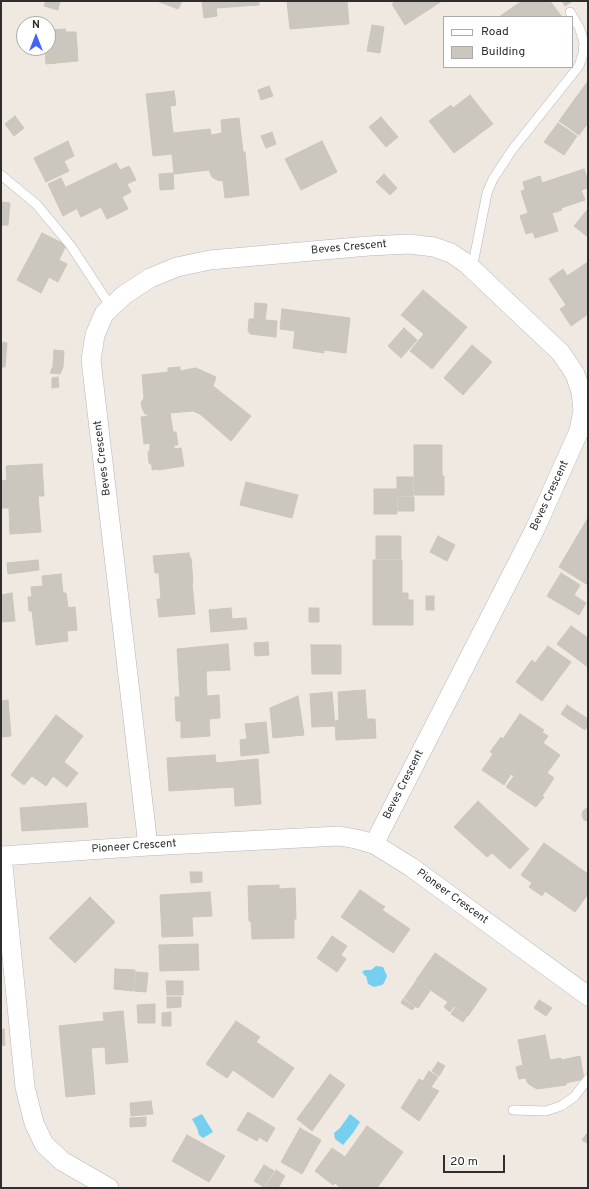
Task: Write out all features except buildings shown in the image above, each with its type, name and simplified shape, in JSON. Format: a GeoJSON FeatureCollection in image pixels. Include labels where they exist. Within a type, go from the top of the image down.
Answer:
{"type":"FeatureCollection","features":[{"type":"Feature","properties":{"kind":"street","name":"Beves Crescent"},"geometry":{"type":"LineString","coordinates":[[148,846],[92,360],[95,335],[104,314],[124,294],[150,278],[177,267],[210,260],[369,246],[409,244],[434,247],[452,253],[472,269],[561,353],[575,374],[581,392],[583,410],[579,431],[535,529],[374,844]]}},
{"type":"Feature","properties":{"kind":"street","name":"Pioneer Crescent"},"geometry":{"type":"LineString","coordinates":[[109,1188],[62,1161],[44,1144],[34,1123],[25,1087],[1,856],[148,846],[339,836],[356,838],[374,844],[411,867],[588,996]]}},
{"type":"Feature","properties":{"kind":"lane"},"geometry":{"type":"LineString","coordinates":[[570,12],[572,16]]}},
{"type":"Feature","properties":{"kind":"lane"},"geometry":{"type":"LineString","coordinates":[[472,269],[487,193],[493,179],[512,150],[579,66],[583,54],[584,42],[579,27],[573,17]]}},
{"type":"Feature","properties":{"kind":"lane"},"geometry":{"type":"LineString","coordinates":[[1,175],[36,204],[71,246],[111,307]]}},
{"type":"Feature","properties":{"kind":"lane"},"geometry":{"type":"LineString","coordinates":[[513,1110],[546,1111],[561,1106],[574,1097],[588,1080]]}},
{"type":"Feature","properties":{"kind":"water"},"geometry":{"type":"Polygon","coordinates":[[[376,966],[383,967],[387,976],[382,985],[374,987],[368,984],[366,976],[362,972],[365,970],[371,970],[376,966]]]}},
{"type":"Feature","properties":{"kind":"water"},"geometry":{"type":"Polygon","coordinates":[[[202,1114],[213,1132],[203,1138],[199,1135],[192,1119],[202,1114]]]}},
{"type":"Feature","properties":{"kind":"water"},"geometry":{"type":"Polygon","coordinates":[[[350,1114],[360,1122],[343,1145],[335,1139],[334,1133],[340,1128],[350,1114]]]}}]}
